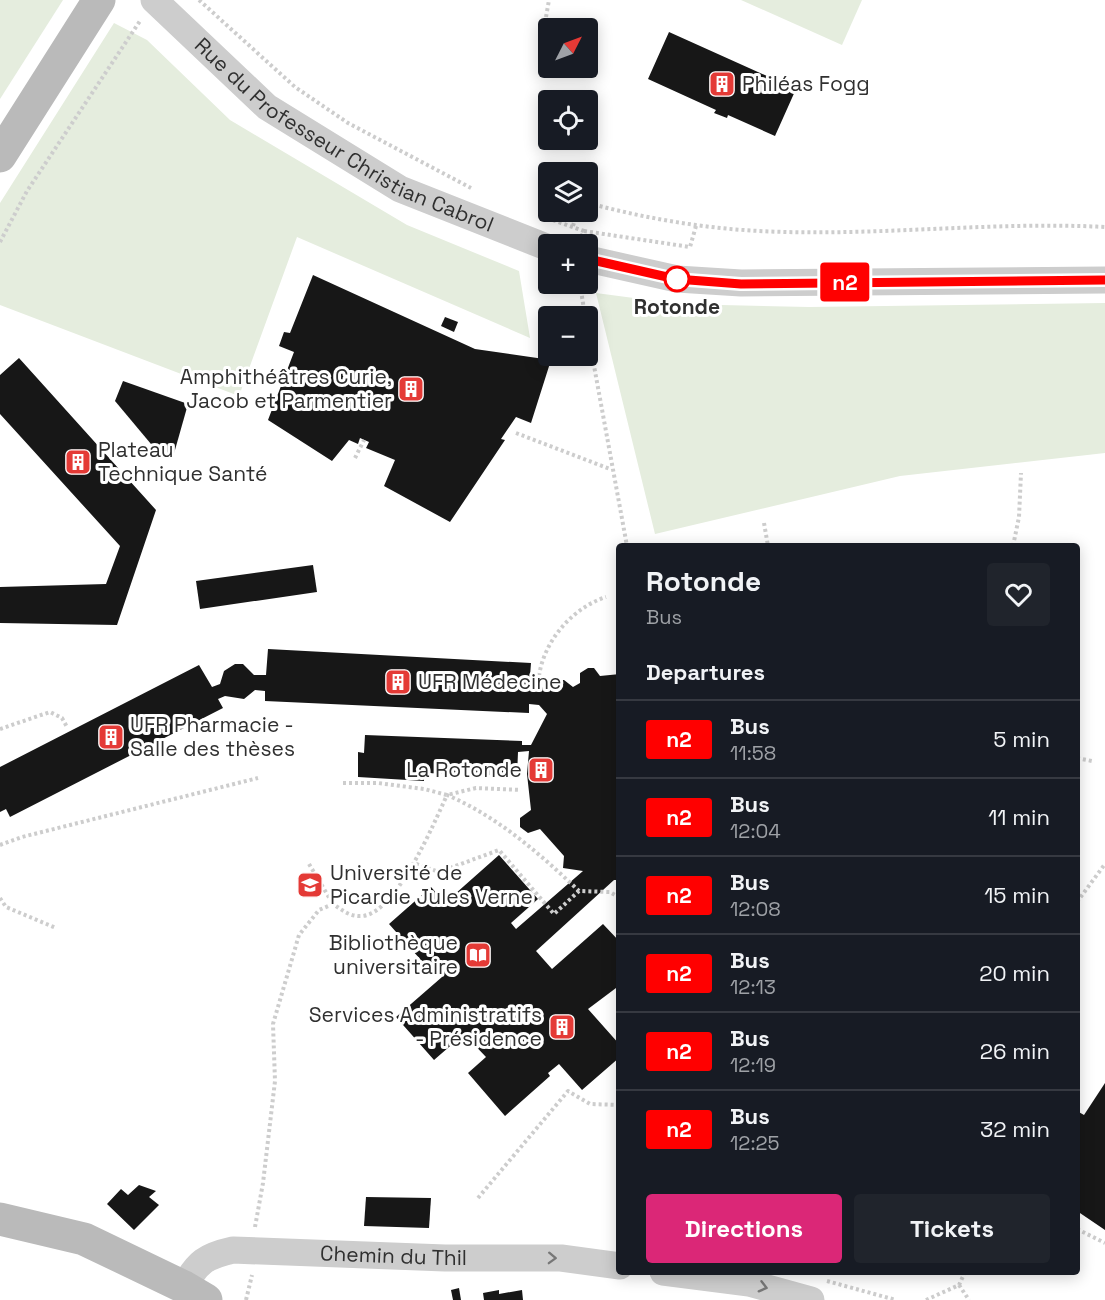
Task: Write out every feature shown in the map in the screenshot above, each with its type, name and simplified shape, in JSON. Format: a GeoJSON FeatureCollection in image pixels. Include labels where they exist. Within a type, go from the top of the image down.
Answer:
{"type":"FeatureCollection","features":[{"type":"Feature","properties":{"kind":"street"},"geometry":{"type":"LineString","coordinates":[[0,156],[99,0]]}},
{"type":"Feature","properties":{"kind":"street","name":"Rue du Professeur Christian Cabrol"},"geometry":{"type":"LineString","coordinates":[[148,9],[267,107],[400,189],[538,244]]}},
{"type":"Feature","properties":{"kind":"street"},"geometry":{"type":"LineString","coordinates":[[598,261],[676,279],[741,284],[1105,280]]}},
{"type":"Feature","properties":{"kind":"street"},"geometry":{"type":"LineString","coordinates":[[0,1220],[84,1239],[195,1293]]}},
{"type":"Feature","properties":{"kind":"street","name":"Chemin du Thil"},"geometry":{"type":"LineString","coordinates":[[195,1293],[193,1271],[210,1255],[233,1251],[445,1258],[494,1256],[561,1258],[616,1265]]}},
{"type":"Feature","properties":{"kind":"street"},"geometry":{"type":"LineString","coordinates":[[686,1275],[814,1289]]}},
{"type":"Feature","properties":{"kind":"path"},"geometry":{"type":"LineString","coordinates":[[199,0],[295,87],[330,111],[407,156],[481,193]]}},
{"type":"Feature","properties":{"kind":"path"},"geometry":{"type":"LineString","coordinates":[[546,17],[549,0]]}},
{"type":"Feature","properties":{"kind":"path"},"geometry":{"type":"LineString","coordinates":[[0,242],[27,191],[148,9]]}},
{"type":"Feature","properties":{"kind":"path"},"geometry":{"type":"LineString","coordinates":[[598,205],[696,225],[794,231],[884,231],[1051,224],[1105,227]]}},
{"type":"Feature","properties":{"kind":"path"},"geometry":{"type":"LineString","coordinates":[[573,226],[574,222]]}},
{"type":"Feature","properties":{"kind":"path"},"geometry":{"type":"LineString","coordinates":[[584,231],[690,247],[696,225]]}},
{"type":"Feature","properties":{"kind":"path"},"geometry":{"type":"LineString","coordinates":[[594,366],[626,543]]}},
{"type":"Feature","properties":{"kind":"path"},"geometry":{"type":"LineString","coordinates":[[516,433],[611,469]]}},
{"type":"Feature","properties":{"kind":"path"},"geometry":{"type":"LineString","coordinates":[[355,458],[364,440]]}},
{"type":"Feature","properties":{"kind":"path"},"geometry":{"type":"LineString","coordinates":[[1014,543],[1019,517],[1022,473]]}},
{"type":"Feature","properties":{"kind":"path"},"geometry":{"type":"LineString","coordinates":[[764,523],[767,543]]}},
{"type":"Feature","properties":{"kind":"path"},"geometry":{"type":"LineString","coordinates":[[539,676],[550,642],[568,621],[592,602],[606,597]]}},
{"type":"Feature","properties":{"kind":"path"},"geometry":{"type":"LineString","coordinates":[[0,729],[50,712],[62,718],[67,727]]}},
{"type":"Feature","properties":{"kind":"path"},"geometry":{"type":"LineString","coordinates":[[1080,759],[1092,761]]}},
{"type":"Feature","properties":{"kind":"path"},"geometry":{"type":"LineString","coordinates":[[0,845],[22,837],[258,778]]}},
{"type":"Feature","properties":{"kind":"path"},"geometry":{"type":"LineString","coordinates":[[343,783],[378,783],[424,789],[447,795],[468,805],[537,851],[579,891],[610,892],[616,896]]}},
{"type":"Feature","properties":{"kind":"path"},"geometry":{"type":"LineString","coordinates":[[447,795],[476,788],[521,790]]}},
{"type":"Feature","properties":{"kind":"path"},"geometry":{"type":"LineString","coordinates":[[309,864],[333,904],[351,916],[364,917],[382,905],[416,864],[447,795]]}},
{"type":"Feature","properties":{"kind":"path"},"geometry":{"type":"LineString","coordinates":[[416,864],[439,872],[499,850],[554,914],[579,891]]}},
{"type":"Feature","properties":{"kind":"path"},"geometry":{"type":"LineString","coordinates":[[1080,898],[1105,864]]}},
{"type":"Feature","properties":{"kind":"path"},"geometry":{"type":"LineString","coordinates":[[0,898],[6,907],[56,928]]}},
{"type":"Feature","properties":{"kind":"path"},"geometry":{"type":"LineString","coordinates":[[254,1236],[276,1081],[273,1024],[299,935],[319,910],[333,904]]}},
{"type":"Feature","properties":{"kind":"path"},"geometry":{"type":"LineString","coordinates":[[478,1198],[568,1091],[590,1104],[616,1105]]}},
{"type":"Feature","properties":{"kind":"path"},"geometry":{"type":"LineString","coordinates":[[1080,1230],[1105,1243]]}},
{"type":"Feature","properties":{"kind":"path"},"geometry":{"type":"LineString","coordinates":[[926,1300],[959,1285],[964,1275]]}},
{"type":"Feature","properties":{"kind":"path"},"geometry":{"type":"LineString","coordinates":[[959,1285],[969,1300]]}},
{"type":"Feature","properties":{"kind":"path"},"geometry":{"type":"LineString","coordinates":[[814,1289],[896,1300]]}},
{"type":"Feature","properties":{"kind":"green space"},"geometry":{"type":"Polygon","coordinates":[[[0,0],[63,0],[0,99],[0,0]]]}},
{"type":"Feature","properties":{"kind":"green space"},"geometry":{"type":"Polygon","coordinates":[[[741,0],[862,0],[842,45],[741,0]]]}},
{"type":"Feature","properties":{"kind":"green space"},"geometry":{"type":"Polygon","coordinates":[[[114,23],[147,40],[230,120],[407,225],[519,271],[530,338],[297,237],[239,396],[0,305],[0,203],[114,23]]]}},
{"type":"Feature","properties":{"kind":"green space"},"geometry":{"type":"Polygon","coordinates":[[[596,294],[679,304],[809,307],[1105,303],[1105,453],[900,476],[655,534],[596,294]]]}},
{"type":"Feature","properties":{"kind":"building","name":"Philéas Fogg"},"geometry":{"type":"Polygon","coordinates":[[[669,32],[796,89],[775,136],[728,115],[727,118],[714,113],[716,110],[648,79],[669,32]]]}},
{"type":"Feature","properties":{"kind":"building","name":"Amphithéâtres Curie, Jacob et Parmentier"},"geometry":{"type":"Polygon","coordinates":[[[313,275],[475,349],[538,358],[538,366],[549,366],[531,423],[516,417],[501,439],[505,440],[450,522],[384,486],[395,460],[366,448],[369,442],[360,438],[358,444],[349,440],[332,461],[268,420],[294,352],[279,346],[284,332],[290,333],[313,275]]]}},
{"type":"Feature","properties":{"kind":"building"},"geometry":{"type":"Polygon","coordinates":[[[445,317],[458,322],[454,332],[441,326],[445,317]]]}},
{"type":"Feature","properties":{"kind":"building","name":"Plateau Technique Santé"},"geometry":{"type":"Polygon","coordinates":[[[19,358],[156,510],[117,625],[0,623],[0,587],[106,584],[120,546],[0,414],[0,375],[19,358]]]}},
{"type":"Feature","properties":{"kind":"building"},"geometry":{"type":"Polygon","coordinates":[[[123,381],[188,404],[173,457],[156,450],[115,401],[123,381]]]}},
{"type":"Feature","properties":{"kind":"building"},"geometry":{"type":"Polygon","coordinates":[[[313,565],[317,592],[200,609],[196,581],[313,565]]]}},
{"type":"Feature","properties":{"kind":"building"},"geometry":{"type":"Polygon","coordinates":[[[268,649],[531,663],[529,689],[540,690],[550,680],[564,680],[573,687],[580,683],[580,673],[588,668],[594,668],[600,676],[616,674],[616,880],[536,951],[552,969],[603,924],[616,938],[616,988],[588,1009],[616,1040],[616,1060],[582,1090],[559,1064],[548,1073],[550,1076],[505,1116],[468,1073],[486,1057],[464,1034],[434,1060],[396,1017],[442,977],[431,965],[428,968],[389,924],[431,887],[448,906],[458,898],[455,894],[499,855],[538,899],[511,923],[516,929],[583,871],[563,868],[564,856],[540,829],[528,833],[520,827],[520,818],[531,810],[527,774],[529,751],[518,752],[517,776],[424,773],[424,781],[358,777],[358,752],[364,753],[365,735],[522,741],[522,745],[531,745],[547,714],[539,705],[529,704],[529,713],[265,701],[265,691],[255,690],[244,699],[225,696],[218,699],[223,708],[10,817],[6,809],[0,812],[0,767],[199,665],[212,687],[220,684],[224,671],[235,664],[243,664],[254,675],[266,675],[268,649]]]}},
{"type":"Feature","properties":{"kind":"building"},"geometry":{"type":"Polygon","coordinates":[[[1105,1083],[1105,1230],[1080,1213],[1080,1113],[1084,1115],[1105,1083]]]}},
{"type":"Feature","properties":{"kind":"building"},"geometry":{"type":"Polygon","coordinates":[[[139,1185],[156,1191],[149,1197],[159,1205],[134,1230],[107,1204],[121,1189],[128,1195],[139,1185]]]}},
{"type":"Feature","properties":{"kind":"building"},"geometry":{"type":"Polygon","coordinates":[[[366,1197],[431,1198],[429,1228],[364,1226],[366,1197]]]}},
{"type":"Feature","properties":{"kind":"building"},"geometry":{"type":"Polygon","coordinates":[[[459,1288],[461,1300],[453,1300],[451,1290],[459,1288]]]}},
{"type":"Feature","properties":{"kind":"building"},"geometry":{"type":"Polygon","coordinates":[[[499,1290],[499,1294],[522,1290],[523,1300],[484,1300],[483,1293],[499,1290]]]}},
{"type":"Feature","properties":{"kind":"bus line","name":"n2"},"geometry":{"type":"LineString","coordinates":[[598,262],[676,279],[741,284],[1105,280]]}},
{"type":"Feature","properties":{"kind":"place","name":"Philéas Fogg"},"geometry":{"type":"Point","coordinates":[722,84]}},
{"type":"Feature","properties":{"kind":"place","name":"Rotonde"},"geometry":{"type":"Point","coordinates":[677,279]}},
{"type":"Feature","properties":{"kind":"place","name":"Amphithéâtres Curie, Jacob et Parmentier"},"geometry":{"type":"Point","coordinates":[411,389]}},
{"type":"Feature","properties":{"kind":"place","name":"Plateau Technique Santé"},"geometry":{"type":"Point","coordinates":[78,462]}},
{"type":"Feature","properties":{"kind":"place","name":"UFR Médecine"},"geometry":{"type":"Point","coordinates":[398,682]}},
{"type":"Feature","properties":{"kind":"place","name":"UFR Pharmacie - Salle des thèses"},"geometry":{"type":"Point","coordinates":[111,737]}},
{"type":"Feature","properties":{"kind":"place","name":"La Rotonde"},"geometry":{"type":"Point","coordinates":[541,770]}},
{"type":"Feature","properties":{"kind":"place","name":"Université de Picardie Jules Verne"},"geometry":{"type":"Point","coordinates":[310,885]}},
{"type":"Feature","properties":{"kind":"place","name":"Bibliothèque universitaire"},"geometry":{"type":"Point","coordinates":[478,955]}},
{"type":"Feature","properties":{"kind":"place","name":"Services Administratifs - Présidence"},"geometry":{"type":"Point","coordinates":[562,1027]}}]}
